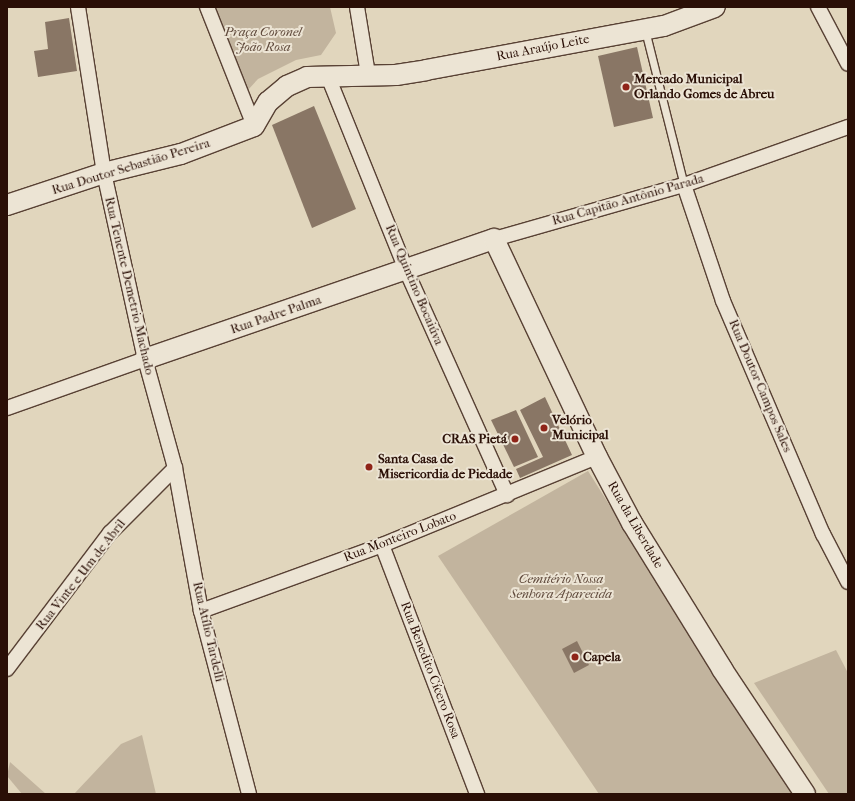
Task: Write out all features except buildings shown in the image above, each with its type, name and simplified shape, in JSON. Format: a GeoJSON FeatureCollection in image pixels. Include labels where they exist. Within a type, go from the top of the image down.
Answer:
{"type":"FeatureCollection","features":[{"type":"Feature","properties":{"kind":"street","name":"Rua Tenente Demetrio Machado"},"geometry":{"type":"LineString","coordinates":[[78,7],[104,173],[145,359],[175,468]]}},
{"type":"Feature","properties":{"kind":"street"},"geometry":{"type":"LineString","coordinates":[[207,7],[254,126]]}},
{"type":"Feature","properties":{"kind":"street"},"geometry":{"type":"LineString","coordinates":[[254,126],[268,102],[287,86],[307,77],[327,74],[368,74],[357,7]]}},
{"type":"Feature","properties":{"kind":"street","name":"Rua Araújo Leite"},"geometry":{"type":"LineString","coordinates":[[368,74],[396,75],[644,28],[664,26],[715,7]]}},
{"type":"Feature","properties":{"kind":"street"},"geometry":{"type":"LineString","coordinates":[[818,7],[848,64]]}},
{"type":"Feature","properties":{"kind":"street","name":"Rua Quintino Bocaiúva"},"geometry":{"type":"LineString","coordinates":[[327,74],[406,270],[507,495]]}},
{"type":"Feature","properties":{"kind":"street","name":"Rua Doutor Sebastião Pereira"},"geometry":{"type":"LineString","coordinates":[[7,205],[104,173],[181,154],[254,126]]}},
{"type":"Feature","properties":{"kind":"street","name":"Rua Capitão Antônio Parada"},"geometry":{"type":"LineString","coordinates":[[406,270],[494,240],[684,185],[848,127]]}},
{"type":"Feature","properties":{"kind":"street","name":"Rua Doutor Campos Sales"},"geometry":{"type":"LineString","coordinates":[[684,185],[723,300],[823,534],[848,582]]}},
{"type":"Feature","properties":{"kind":"street","name":"Rua da Liberdade"},"geometry":{"type":"LineString","coordinates":[[494,240],[597,457],[632,523],[722,669],[805,794]]}},
{"type":"Feature","properties":{"kind":"street","name":"Rua Padre Palma"},"geometry":{"type":"LineString","coordinates":[[145,359],[406,270]]}},
{"type":"Feature","properties":{"kind":"street"},"geometry":{"type":"LineString","coordinates":[[7,408],[145,359]]}},
{"type":"Feature","properties":{"kind":"street","name":"Rua Monteiro Lobato"},"geometry":{"type":"LineString","coordinates":[[201,611],[382,545],[597,457]]}},
{"type":"Feature","properties":{"kind":"street","name":"Rua Atílio Tardelli"},"geometry":{"type":"LineString","coordinates":[[175,468],[201,611],[249,794]]}},
{"type":"Feature","properties":{"kind":"street","name":"Rua Vinte e Um de Abril"},"geometry":{"type":"LineString","coordinates":[[7,669],[110,534],[175,468]]}},
{"type":"Feature","properties":{"kind":"street","name":"Rua Benedito Cícero Rosa"},"geometry":{"type":"LineString","coordinates":[[382,545],[477,794]]}},
{"type":"Feature","properties":{"kind":"lane"},"geometry":{"type":"LineString","coordinates":[[644,28],[684,185]]}},
{"type":"Feature","properties":{"kind":"green space","name":"Praça Coronel João Rosa"},"geometry":{"type":"Polygon","coordinates":[[[213,7],[330,7],[336,33],[321,55],[296,60],[258,79],[247,91],[213,7]]]}},
{"type":"Feature","properties":{"kind":"green space","name":"Cemitério Nossa Senhora Aparecida"},"geometry":{"type":"Polygon","coordinates":[[[588,471],[792,794],[599,794],[438,556],[588,471]]]}},
{"type":"Feature","properties":{"kind":"green space"},"geometry":{"type":"Polygon","coordinates":[[[836,650],[848,673],[848,794],[829,794],[754,683],[836,650]]]}},
{"type":"Feature","properties":{"kind":"green space"},"geometry":{"type":"Polygon","coordinates":[[[142,735],[156,794],[74,794],[121,744],[142,735]]]}},
{"type":"Feature","properties":{"kind":"green space"},"geometry":{"type":"Polygon","coordinates":[[[10,762],[46,794],[22,794],[7,776],[10,762]]]}},
{"type":"Feature","properties":{"kind":"place","name":"Mercado Municipal Orlando Gomes de Abreu"},"geometry":{"type":"Point","coordinates":[626,87]}},
{"type":"Feature","properties":{"kind":"place","name":"Velório Municipal"},"geometry":{"type":"Point","coordinates":[544,428]}},
{"type":"Feature","properties":{"kind":"place","name":"CRAS Pietá"},"geometry":{"type":"Point","coordinates":[515,439]}},
{"type":"Feature","properties":{"kind":"place","name":"Santa Casa de Misericordia de Piedade"},"geometry":{"type":"Point","coordinates":[369,467]}},
{"type":"Feature","properties":{"kind":"place","name":"Capela"},"geometry":{"type":"Point","coordinates":[575,657]}}]}
